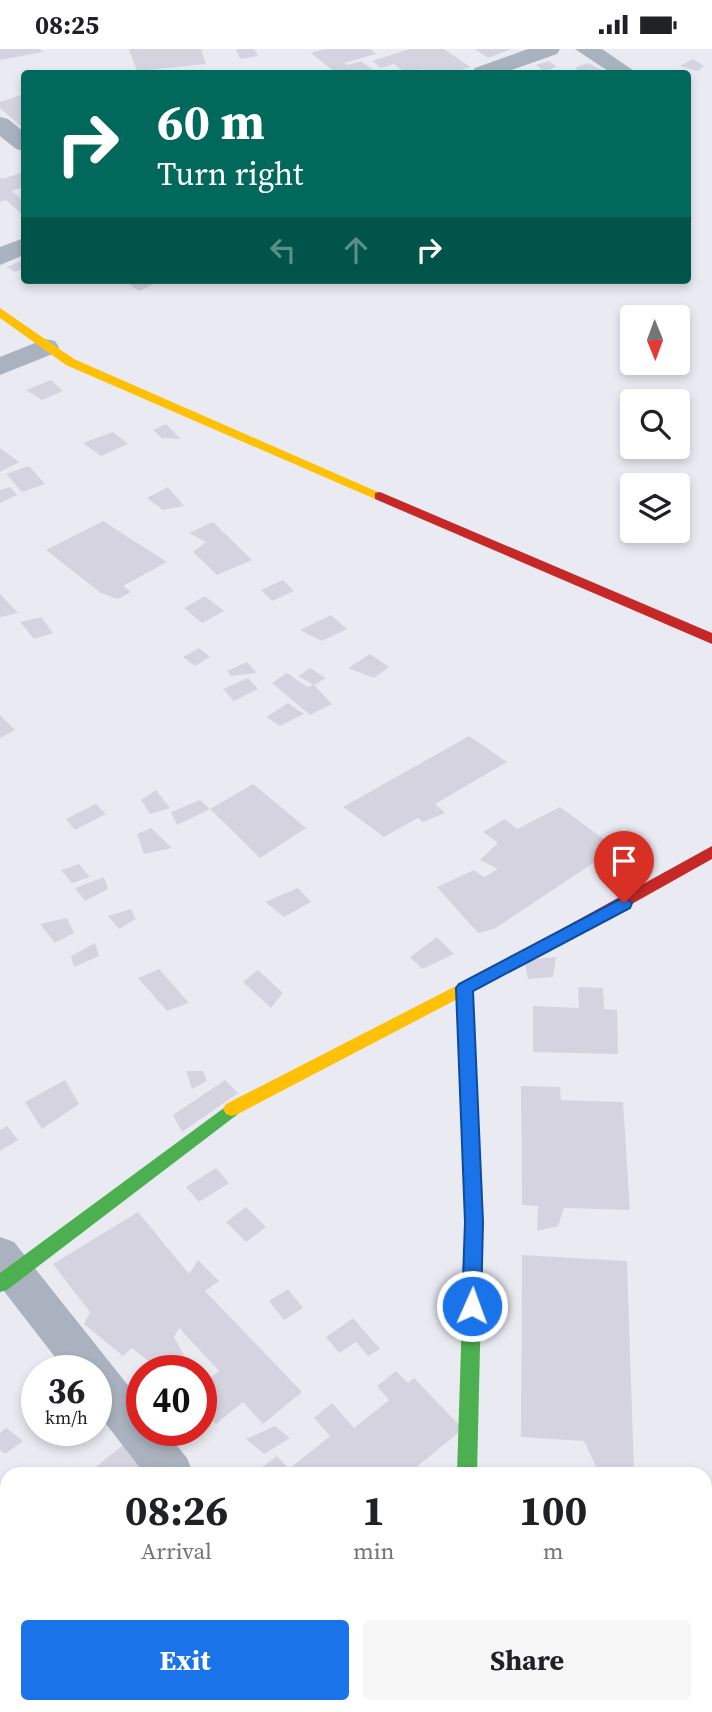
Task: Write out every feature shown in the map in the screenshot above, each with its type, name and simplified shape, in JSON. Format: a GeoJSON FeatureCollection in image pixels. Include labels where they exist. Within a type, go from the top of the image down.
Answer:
{"type":"FeatureCollection","features":[{"type":"Feature","properties":{"kind":"street"},"geometry":{"type":"LineString","coordinates":[[491,70],[549,49]]}},
{"type":"Feature","properties":{"kind":"street"},"geometry":{"type":"LineString","coordinates":[[586,49],[621,70]]}},
{"type":"Feature","properties":{"kind":"street"},"geometry":{"type":"LineString","coordinates":[[0,124],[21,142]]}},
{"type":"Feature","properties":{"kind":"street"},"geometry":{"type":"LineString","coordinates":[[0,257],[21,247]]}},
{"type":"Feature","properties":{"kind":"street"},"geometry":{"type":"LineString","coordinates":[[0,311],[45,347],[83,367],[712,639]]}},
{"type":"Feature","properties":{"kind":"street"},"geometry":{"type":"LineString","coordinates":[[0,367],[45,347]]}},
{"type":"Feature","properties":{"kind":"street"},"geometry":{"type":"LineString","coordinates":[[77,1355],[5,1271],[242,1102],[402,1023],[648,891],[712,852]]}},
{"type":"Feature","properties":{"kind":"street"},"geometry":{"type":"LineString","coordinates":[[465,988],[474,1222],[467,1467]]}},
{"type":"Feature","properties":{"kind":"street"},"geometry":{"type":"LineString","coordinates":[[112,1398],[167,1467]]}},
{"type":"Feature","properties":{"kind":"building"},"geometry":{"type":"Polygon","coordinates":[[[0,49],[39,49],[43,52],[0,60],[0,49]]]}},
{"type":"Feature","properties":{"kind":"building"},"geometry":{"type":"Polygon","coordinates":[[[129,49],[201,49],[206,64],[147,70],[137,70],[129,49]]]}},
{"type":"Feature","properties":{"kind":"building"},"geometry":{"type":"Polygon","coordinates":[[[236,49],[254,49],[258,56],[240,59],[236,49]]]}},
{"type":"Feature","properties":{"kind":"building"},"geometry":{"type":"Polygon","coordinates":[[[325,49],[370,49],[376,54],[344,63],[348,65],[361,61],[373,70],[332,70],[311,53],[325,49]]]}},
{"type":"Feature","properties":{"kind":"building"},"geometry":{"type":"Polygon","coordinates":[[[410,49],[444,49],[470,67],[460,70],[402,70],[394,64],[381,68],[372,61],[410,49]]]}},
{"type":"Feature","properties":{"kind":"building"},"geometry":{"type":"Polygon","coordinates":[[[475,49],[512,49],[488,58],[475,49]]]}},
{"type":"Feature","properties":{"kind":"building"},"geometry":{"type":"Polygon","coordinates":[[[693,59],[704,66],[698,71],[680,66],[693,59]]]}},
{"type":"Feature","properties":{"kind":"building"},"geometry":{"type":"Polygon","coordinates":[[[549,61],[557,67],[543,70],[536,65],[549,61]]]}},
{"type":"Feature","properties":{"kind":"building"},"geometry":{"type":"Polygon","coordinates":[[[588,63],[601,70],[579,70],[575,68],[588,63]]]}},
{"type":"Feature","properties":{"kind":"building"},"geometry":{"type":"Polygon","coordinates":[[[21,95],[21,126],[0,108],[0,102],[21,95]]]}},
{"type":"Feature","properties":{"kind":"building"},"geometry":{"type":"Polygon","coordinates":[[[21,173],[21,188],[12,191],[21,199],[21,213],[6,200],[0,202],[0,177],[2,179],[21,173]]]}},
{"type":"Feature","properties":{"kind":"building"},"geometry":{"type":"Polygon","coordinates":[[[21,263],[21,269],[15,272],[7,267],[21,263]]]}},
{"type":"Feature","properties":{"kind":"building"},"geometry":{"type":"Polygon","coordinates":[[[129,284],[154,284],[139,291],[129,284]]]}},
{"type":"Feature","properties":{"kind":"building"},"geometry":{"type":"Polygon","coordinates":[[[51,380],[63,391],[42,400],[26,390],[51,380]]]}},
{"type":"Feature","properties":{"kind":"building"},"geometry":{"type":"Polygon","coordinates":[[[166,424],[181,439],[162,438],[153,430],[166,424]]]}},
{"type":"Feature","properties":{"kind":"building"},"geometry":{"type":"Polygon","coordinates":[[[113,432],[128,444],[101,456],[83,443],[113,432]]]}},
{"type":"Feature","properties":{"kind":"building"},"geometry":{"type":"Polygon","coordinates":[[[0,448],[19,462],[0,472],[0,448]]]}},
{"type":"Feature","properties":{"kind":"building"},"geometry":{"type":"Polygon","coordinates":[[[29,466],[45,484],[22,492],[6,474],[29,466]]]}},
{"type":"Feature","properties":{"kind":"building"},"geometry":{"type":"Polygon","coordinates":[[[10,487],[17,495],[0,503],[0,490],[10,487]]]}},
{"type":"Feature","properties":{"kind":"building"},"geometry":{"type":"Polygon","coordinates":[[[168,487],[184,506],[163,510],[147,498],[168,487]]]}},
{"type":"Feature","properties":{"kind":"building"},"geometry":{"type":"Polygon","coordinates":[[[103,521],[167,562],[123,586],[131,592],[118,599],[101,593],[46,550],[103,521]]]}},
{"type":"Feature","properties":{"kind":"building"},"geometry":{"type":"Polygon","coordinates":[[[213,522],[252,560],[217,575],[193,552],[206,542],[189,533],[213,522]]]}},
{"type":"Feature","properties":{"kind":"building"},"geometry":{"type":"Polygon","coordinates":[[[283,580],[294,591],[272,601],[261,590],[283,580]]]}},
{"type":"Feature","properties":{"kind":"building"},"geometry":{"type":"Polygon","coordinates":[[[0,594],[18,613],[0,617],[0,594]]]}},
{"type":"Feature","properties":{"kind":"building"},"geometry":{"type":"Polygon","coordinates":[[[205,596],[224,611],[202,623],[184,608],[205,596]]]}},
{"type":"Feature","properties":{"kind":"building"},"geometry":{"type":"Polygon","coordinates":[[[331,615],[347,629],[322,641],[300,630],[331,615]]]}},
{"type":"Feature","properties":{"kind":"building"},"geometry":{"type":"Polygon","coordinates":[[[41,617],[53,633],[34,639],[20,622],[41,617]]]}},
{"type":"Feature","properties":{"kind":"building"},"geometry":{"type":"Polygon","coordinates":[[[199,648],[210,657],[195,666],[183,657],[199,648]]]}},
{"type":"Feature","properties":{"kind":"building"},"geometry":{"type":"Polygon","coordinates":[[[370,654],[389,667],[374,678],[348,668],[370,654]]]}},
{"type":"Feature","properties":{"kind":"building"},"geometry":{"type":"Polygon","coordinates":[[[247,662],[257,673],[231,676],[227,671],[247,662]]]}},
{"type":"Feature","properties":{"kind":"building"},"geometry":{"type":"Polygon","coordinates":[[[310,668],[326,678],[314,685],[298,676],[310,668]]]}},
{"type":"Feature","properties":{"kind":"building"},"geometry":{"type":"Polygon","coordinates":[[[287,673],[307,687],[314,685],[332,704],[310,715],[272,683],[287,673]]]}},
{"type":"Feature","properties":{"kind":"building"},"geometry":{"type":"Polygon","coordinates":[[[248,678],[258,689],[234,701],[223,689],[248,678]]]}},
{"type":"Feature","properties":{"kind":"building"},"geometry":{"type":"Polygon","coordinates":[[[288,703],[304,714],[280,726],[266,717],[288,703]]]}},
{"type":"Feature","properties":{"kind":"building"},"geometry":{"type":"Polygon","coordinates":[[[0,715],[15,730],[0,738],[0,715]]]}},
{"type":"Feature","properties":{"kind":"building"},"geometry":{"type":"Polygon","coordinates":[[[469,736],[507,762],[435,804],[445,813],[423,822],[418,818],[384,837],[343,807],[469,736]]]}},
{"type":"Feature","properties":{"kind":"building"},"geometry":{"type":"Polygon","coordinates":[[[253,784],[306,828],[260,858],[210,809],[253,784]]]}},
{"type":"Feature","properties":{"kind":"building"},"geometry":{"type":"Polygon","coordinates":[[[156,790],[170,808],[150,814],[141,800],[156,790]]]}},
{"type":"Feature","properties":{"kind":"building"},"geometry":{"type":"Polygon","coordinates":[[[200,800],[210,809],[177,825],[171,812],[200,800]]]}},
{"type":"Feature","properties":{"kind":"building"},"geometry":{"type":"Polygon","coordinates":[[[96,804],[106,814],[75,830],[66,819],[96,804]]]}},
{"type":"Feature","properties":{"kind":"building"},"geometry":{"type":"Polygon","coordinates":[[[560,807],[616,848],[494,929],[478,933],[437,887],[474,870],[484,877],[498,869],[480,860],[498,843],[483,832],[505,819],[517,829],[560,807]]]}},
{"type":"Feature","properties":{"kind":"building"},"geometry":{"type":"Polygon","coordinates":[[[151,828],[172,848],[144,854],[137,834],[151,828]]]}},
{"type":"Feature","properties":{"kind":"building"},"geometry":{"type":"Polygon","coordinates":[[[79,864],[90,877],[72,883],[61,870],[79,864]]]}},
{"type":"Feature","properties":{"kind":"building"},"geometry":{"type":"Polygon","coordinates":[[[104,877],[108,889],[85,901],[75,888],[104,877]]]}},
{"type":"Feature","properties":{"kind":"building"},"geometry":{"type":"Polygon","coordinates":[[[298,888],[311,902],[284,917],[265,902],[298,888]]]}},
{"type":"Feature","properties":{"kind":"building"},"geometry":{"type":"Polygon","coordinates":[[[131,909],[136,919],[119,929],[108,916],[131,909]]]}},
{"type":"Feature","properties":{"kind":"building"},"geometry":{"type":"Polygon","coordinates":[[[67,918],[74,933],[55,943],[40,924],[67,918]]]}},
{"type":"Feature","properties":{"kind":"building"},"geometry":{"type":"Polygon","coordinates":[[[437,937],[454,954],[422,969],[410,957],[437,937]]]}},
{"type":"Feature","properties":{"kind":"building"},"geometry":{"type":"Polygon","coordinates":[[[95,943],[99,956],[74,967],[71,956],[95,943]]]}},
{"type":"Feature","properties":{"kind":"building"},"geometry":{"type":"Polygon","coordinates":[[[556,957],[553,977],[528,979],[524,960],[556,957]]]}},
{"type":"Feature","properties":{"kind":"building"},"geometry":{"type":"Polygon","coordinates":[[[159,969],[189,1003],[167,1011],[138,978],[159,969]]]}},
{"type":"Feature","properties":{"kind":"building"},"geometry":{"type":"Polygon","coordinates":[[[258,970],[283,993],[271,1008],[243,982],[258,970]]]}},
{"type":"Feature","properties":{"kind":"building"},"geometry":{"type":"Polygon","coordinates":[[[578,987],[603,988],[604,1009],[617,1010],[618,1054],[533,1052],[533,1006],[579,1008],[578,987]]]}},
{"type":"Feature","properties":{"kind":"building"},"geometry":{"type":"Polygon","coordinates":[[[186,1071],[203,1071],[207,1081],[192,1089],[186,1071]]]}},
{"type":"Feature","properties":{"kind":"building"},"geometry":{"type":"Polygon","coordinates":[[[65,1080],[79,1104],[42,1129],[25,1102],[65,1080]]]}},
{"type":"Feature","properties":{"kind":"building"},"geometry":{"type":"Polygon","coordinates":[[[225,1080],[238,1093],[182,1132],[173,1115],[225,1080]]]}},
{"type":"Feature","properties":{"kind":"building"},"geometry":{"type":"Polygon","coordinates":[[[521,1086],[560,1087],[561,1100],[623,1102],[630,1210],[564,1208],[558,1226],[537,1231],[538,1206],[522,1205],[521,1086]]]}},
{"type":"Feature","properties":{"kind":"building"},"geometry":{"type":"Polygon","coordinates":[[[7,1126],[18,1140],[0,1151],[0,1130],[7,1126]]]}},
{"type":"Feature","properties":{"kind":"building"},"geometry":{"type":"Polygon","coordinates":[[[216,1168],[229,1183],[199,1202],[186,1187],[216,1168]]]}},
{"type":"Feature","properties":{"kind":"building"},"geometry":{"type":"Polygon","coordinates":[[[246,1207],[266,1227],[246,1242],[226,1222],[246,1207]]]}},
{"type":"Feature","properties":{"kind":"building"},"geometry":{"type":"Polygon","coordinates":[[[138,1212],[189,1274],[198,1260],[219,1281],[205,1291],[302,1392],[263,1424],[243,1402],[217,1423],[217,1355],[204,1355],[179,1328],[174,1337],[184,1355],[141,1355],[132,1348],[123,1356],[84,1324],[90,1312],[53,1264],[138,1212]]]}},
{"type":"Feature","properties":{"kind":"building"},"geometry":{"type":"Polygon","coordinates":[[[522,1255],[627,1261],[634,1467],[596,1467],[584,1441],[521,1437],[522,1255]]]}},
{"type":"Feature","properties":{"kind":"building"},"geometry":{"type":"Polygon","coordinates":[[[288,1289],[303,1308],[284,1320],[269,1301],[288,1289]]]}},
{"type":"Feature","properties":{"kind":"building"},"geometry":{"type":"Polygon","coordinates":[[[353,1318],[380,1349],[368,1356],[356,1342],[339,1353],[326,1337],[353,1318]]]}},
{"type":"Feature","properties":{"kind":"building"},"geometry":{"type":"Polygon","coordinates":[[[396,1371],[408,1383],[414,1378],[463,1429],[416,1467],[291,1467],[330,1436],[314,1418],[332,1403],[354,1428],[389,1400],[377,1386],[396,1371]]]}},
{"type":"Feature","properties":{"kind":"building"},"geometry":{"type":"Polygon","coordinates":[[[275,1426],[290,1438],[264,1454],[246,1439],[275,1426]]]}},
{"type":"Feature","properties":{"kind":"building"},"geometry":{"type":"Polygon","coordinates":[[[6,1428],[21,1439],[21,1442],[5,1454],[0,1450],[0,1433],[6,1428]]]}},
{"type":"Feature","properties":{"kind":"building"},"geometry":{"type":"Polygon","coordinates":[[[126,1443],[147,1467],[96,1467],[126,1443]]]}},
{"type":"Feature","properties":{"kind":"building"},"geometry":{"type":"Polygon","coordinates":[[[277,1456],[287,1467],[262,1467],[277,1456]]]}},
{"type":"Feature","properties":{"kind":"traffic: fast"},"geometry":{"type":"LineString","coordinates":[[465,988],[474,1222],[467,1467]]}},
{"type":"Feature","properties":{"kind":"traffic: fast"},"geometry":{"type":"LineString","coordinates":[[0,1284],[232,1109]]}},
{"type":"Feature","properties":{"kind":"traffic: slow"},"geometry":{"type":"LineString","coordinates":[[0,312],[70,362],[380,496]]}},
{"type":"Feature","properties":{"kind":"traffic: slow"},"geometry":{"type":"LineString","coordinates":[[232,1109],[526,956]]}},
{"type":"Feature","properties":{"kind":"traffic: jam"},"geometry":{"type":"LineString","coordinates":[[380,496],[712,639]]}},
{"type":"Feature","properties":{"kind":"traffic: jam"},"geometry":{"type":"LineString","coordinates":[[526,956],[712,852]]}},
{"type":"Feature","properties":{"kind":"route"},"geometry":{"type":"LineString","coordinates":[[472,1306],[474,1222],[465,988],[624,903]]}}]}
